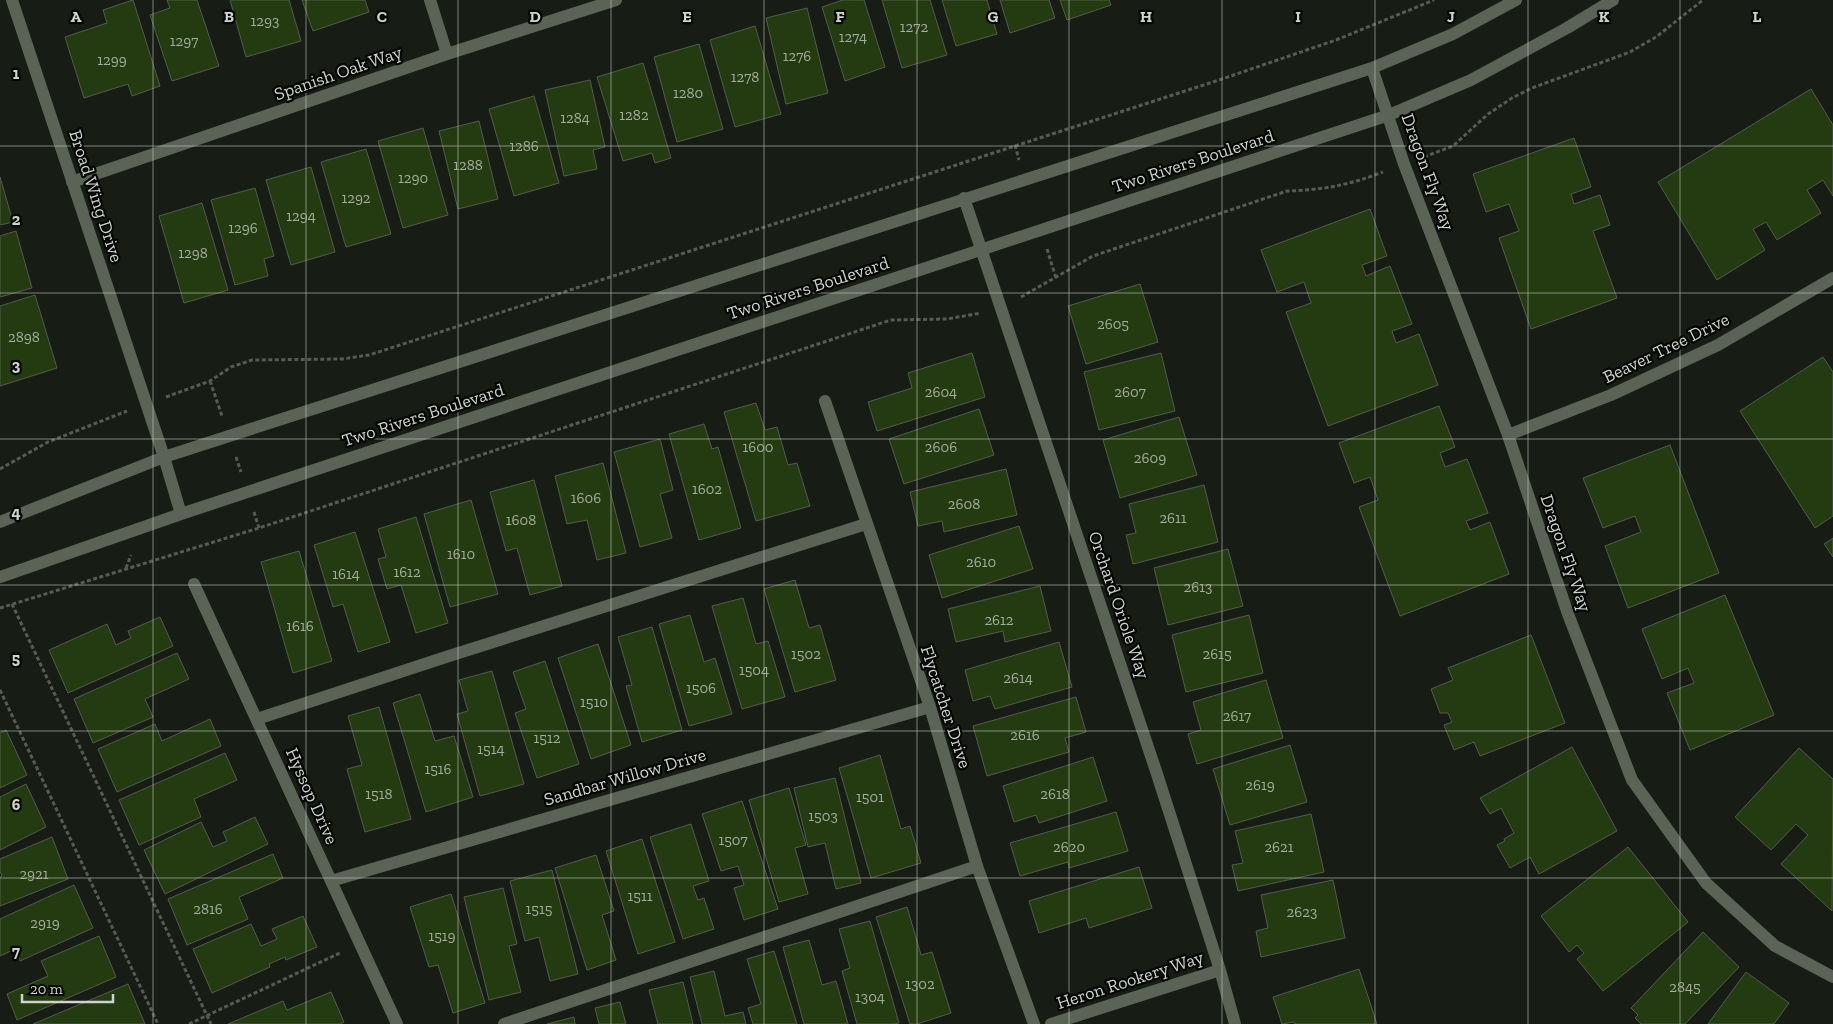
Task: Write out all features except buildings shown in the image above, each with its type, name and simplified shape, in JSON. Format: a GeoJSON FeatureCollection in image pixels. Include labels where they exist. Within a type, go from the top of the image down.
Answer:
{"type":"FeatureCollection","features":[{"type":"Feature","properties":{"kind":"street","name":"Broad Wing Drive"},"geometry":{"type":"LineString","coordinates":[[12,0],[164,457],[181,514]]}},
{"type":"Feature","properties":{"kind":"street"},"geometry":{"type":"LineString","coordinates":[[430,0],[447,54]]}},
{"type":"Feature","properties":{"kind":"street","name":"Spanish Oak Way"},"geometry":{"type":"LineString","coordinates":[[72,182],[447,54],[616,0]]}},
{"type":"Feature","properties":{"kind":"street","name":"Two Rivers Boulevard"},"geometry":{"type":"LineString","coordinates":[[0,522],[164,457],[1372,68],[1453,34],[1516,0]]}},
{"type":"Feature","properties":{"kind":"street","name":"Two Rivers Boulevard"},"geometry":{"type":"LineString","coordinates":[[0,577],[181,514],[1389,115],[1471,80],[1567,28],[1612,0]]}},
{"type":"Feature","properties":{"kind":"street","name":"Dragon Fly Way"},"geometry":{"type":"LineString","coordinates":[[1372,68],[1404,164],[1508,435],[1568,614],[1632,780],[1706,882],[1775,946],[1833,977]]}},
{"type":"Feature","properties":{"kind":"street","name":"Orchard Oriole Way"},"geometry":{"type":"LineString","coordinates":[[964,198],[1156,771],[1220,970],[1235,1024]]}},
{"type":"Feature","properties":{"kind":"street","name":"Beaver Tree Drive"},"geometry":{"type":"LineString","coordinates":[[1508,435],[1611,394],[1718,345],[1833,278]]}},
{"type":"Feature","properties":{"kind":"street","name":"Flycatcher Drive"},"geometry":{"type":"LineString","coordinates":[[825,401],[930,707],[977,866],[1034,1024]]}},
{"type":"Feature","properties":{"kind":"street"},"geometry":{"type":"LineString","coordinates":[[257,719],[866,524]]}},
{"type":"Feature","properties":{"kind":"street","name":"Hyssop Drive"},"geometry":{"type":"LineString","coordinates":[[194,584],[397,1024]]}},
{"type":"Feature","properties":{"kind":"street","name":"Sandbar Willow Drive"},"geometry":{"type":"LineString","coordinates":[[331,881],[930,707]]}},
{"type":"Feature","properties":{"kind":"street"},"geometry":{"type":"LineString","coordinates":[[504,1024],[977,866]]}},
{"type":"Feature","properties":{"kind":"street","name":"Heron Rookery Way"},"geometry":{"type":"LineString","coordinates":[[1051,1024],[1220,970]]}},
{"type":"Feature","properties":{"kind":"path"},"geometry":{"type":"LineString","coordinates":[[0,469],[48,442],[210,381],[231,367],[252,360],[342,359],[369,355],[1219,80],[1336,40],[1434,0]]}},
{"type":"Feature","properties":{"kind":"path"},"geometry":{"type":"LineString","coordinates":[[0,608],[259,528],[891,320],[947,319],[1001,310],[1092,256],[1287,191],[1313,190],[1354,183],[1453,146],[1467,131],[1488,114],[1525,92],[1630,52],[1656,37],[1703,0]]}},
{"type":"Feature","properties":{"kind":"path"},"geometry":{"type":"LineString","coordinates":[[12,604],[211,1024]]}},
{"type":"Feature","properties":{"kind":"path"},"geometry":{"type":"LineString","coordinates":[[0,690],[158,1024]]}},
{"type":"Feature","properties":{"kind":"path"},"geometry":{"type":"LineString","coordinates":[[189,1024],[340,952]]}}]}
